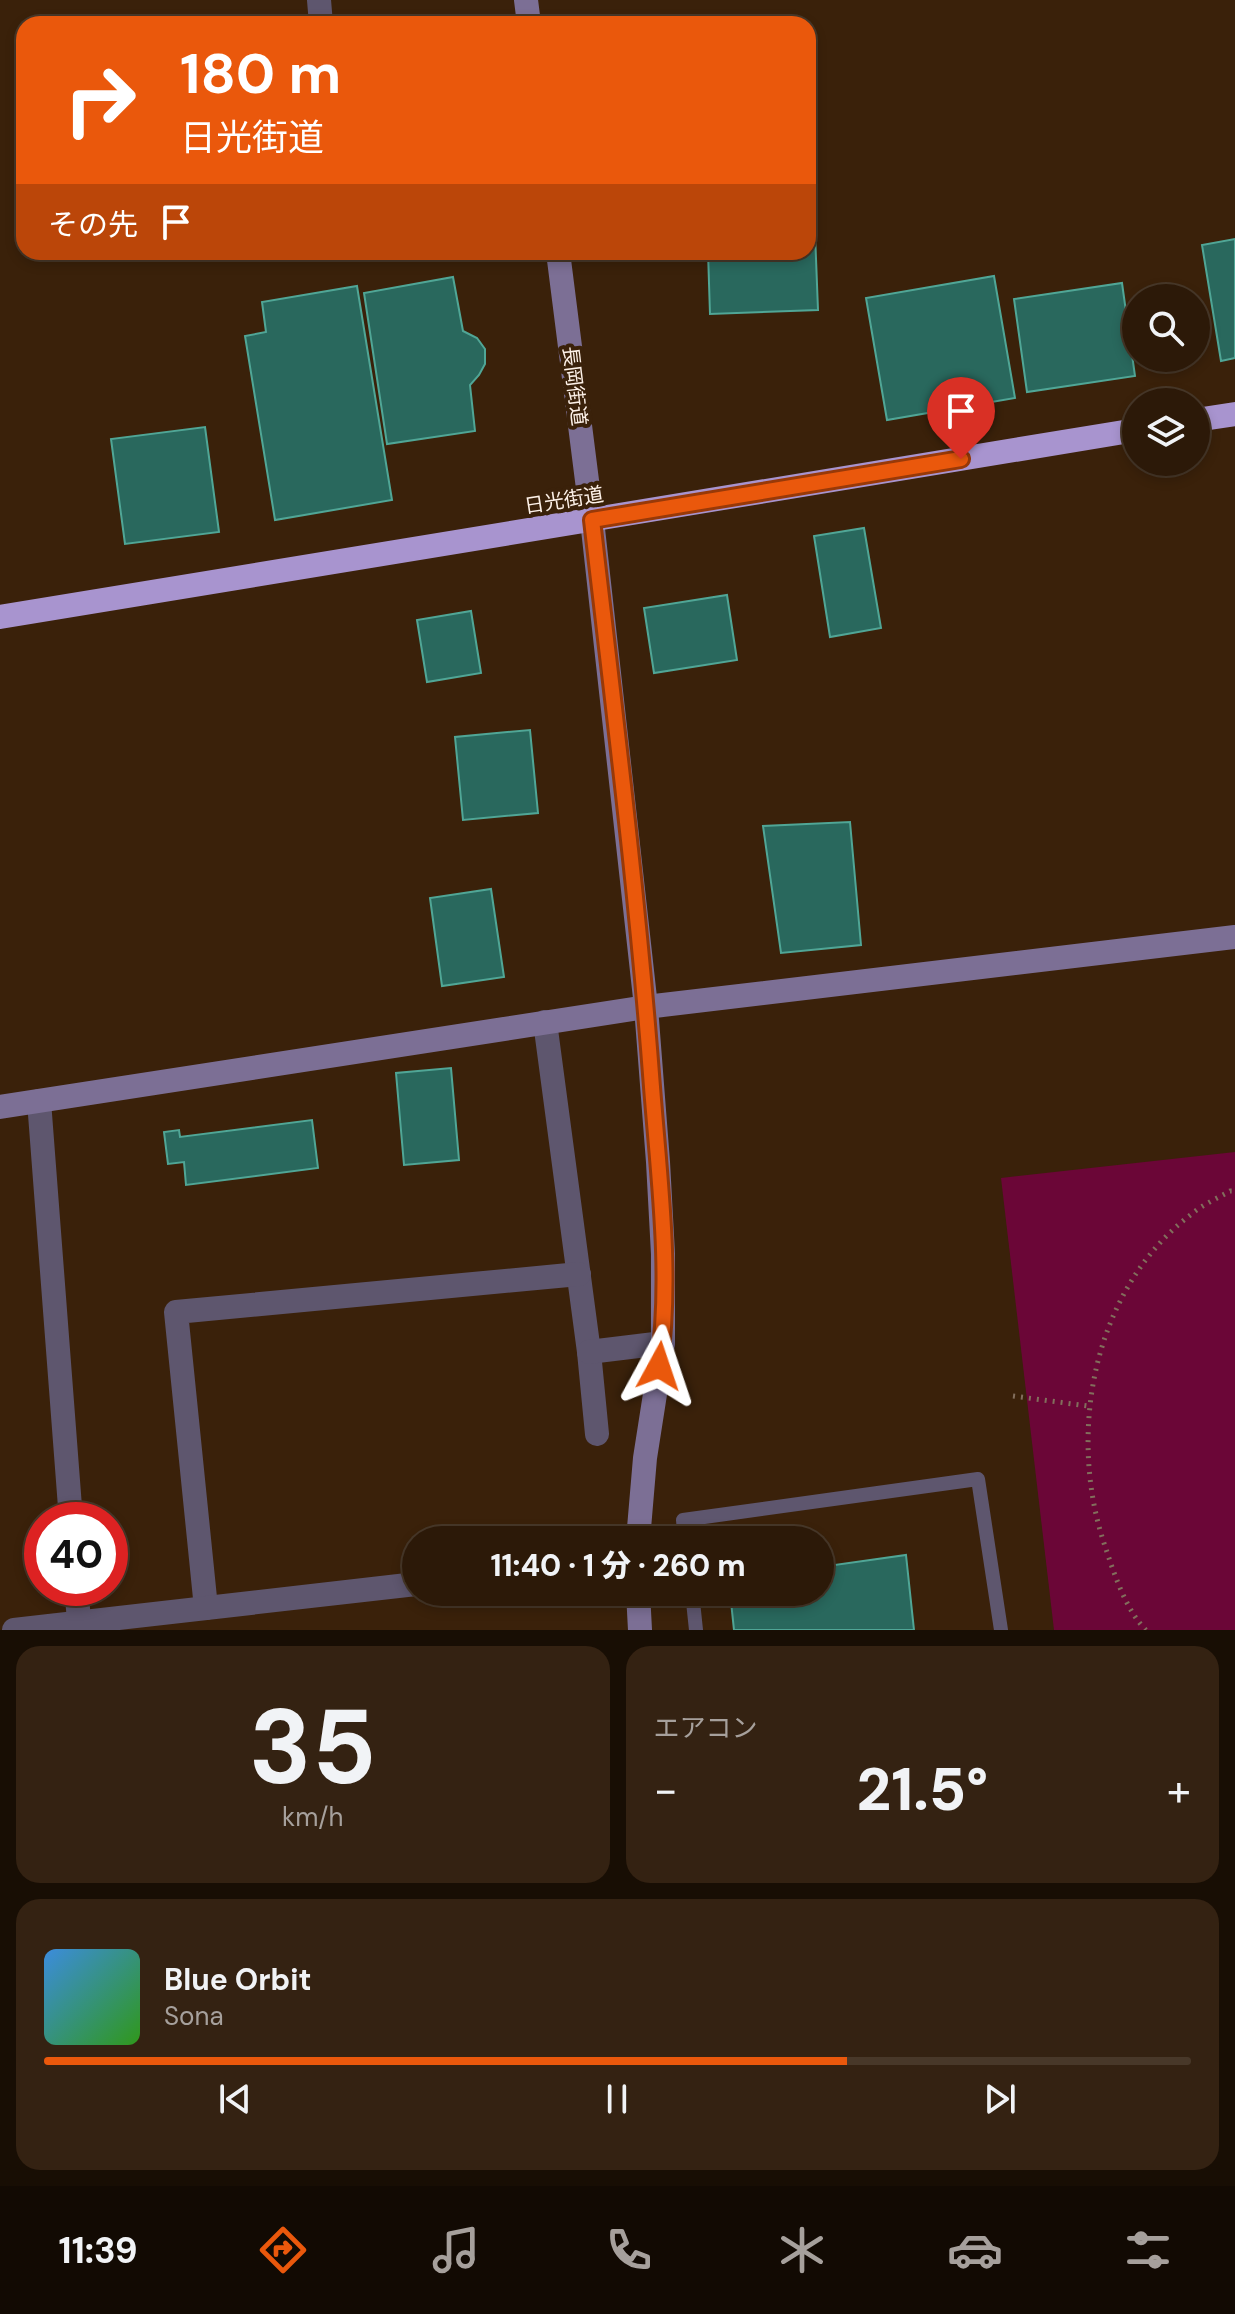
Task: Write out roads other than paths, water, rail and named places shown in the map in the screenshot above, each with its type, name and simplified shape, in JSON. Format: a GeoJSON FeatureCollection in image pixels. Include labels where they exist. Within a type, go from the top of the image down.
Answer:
{"type":"FeatureCollection","features":[{"type":"Feature","properties":{"kind":"highway"},"geometry":{"type":"LineString","coordinates":[[1210,418],[1235,414]]}},
{"type":"Feature","properties":{"kind":"highway","name":"日光街道"},"geometry":{"type":"LineString","coordinates":[[0,617],[1122,432]]}},
{"type":"Feature","properties":{"kind":"street","name":"長岡街道"},"geometry":{"type":"LineString","coordinates":[[559,260],[592,520],[646,1007],[663,1254],[663,1343],[645,1458],[639,1526]]}},
{"type":"Feature","properties":{"kind":"street"},"geometry":{"type":"LineString","coordinates":[[0,1107],[646,1007],[1235,937]]}},
{"type":"Feature","properties":{"kind":"street"},"geometry":{"type":"LineString","coordinates":[[545,1022],[597,1434]]}},
{"type":"Feature","properties":{"kind":"street"},"geometry":{"type":"LineString","coordinates":[[39,1101],[70,1502]]}},
{"type":"Feature","properties":{"kind":"street"},"geometry":{"type":"LineString","coordinates":[[206,1608],[176,1312],[579,1274]]}},
{"type":"Feature","properties":{"kind":"street"},"geometry":{"type":"LineString","coordinates":[[589,1352],[663,1343]]}},
{"type":"Feature","properties":{"kind":"street"},"geometry":{"type":"LineString","coordinates":[[14,1630],[80,1626],[402,1586]]}},
{"type":"Feature","properties":{"kind":"street"},"geometry":{"type":"LineString","coordinates":[[78,1606],[80,1626]]}},
{"type":"Feature","properties":{"kind":"street"},"geometry":{"type":"LineString","coordinates":[[639,1606],[640,1630]]}},
{"type":"Feature","properties":{"kind":"lane"},"geometry":{"type":"LineString","coordinates":[[684,1526],[683,1520],[978,1479],[1001,1630]]}},
{"type":"Feature","properties":{"kind":"lane"},"geometry":{"type":"LineString","coordinates":[[693,1606],[696,1630]]}}]}
